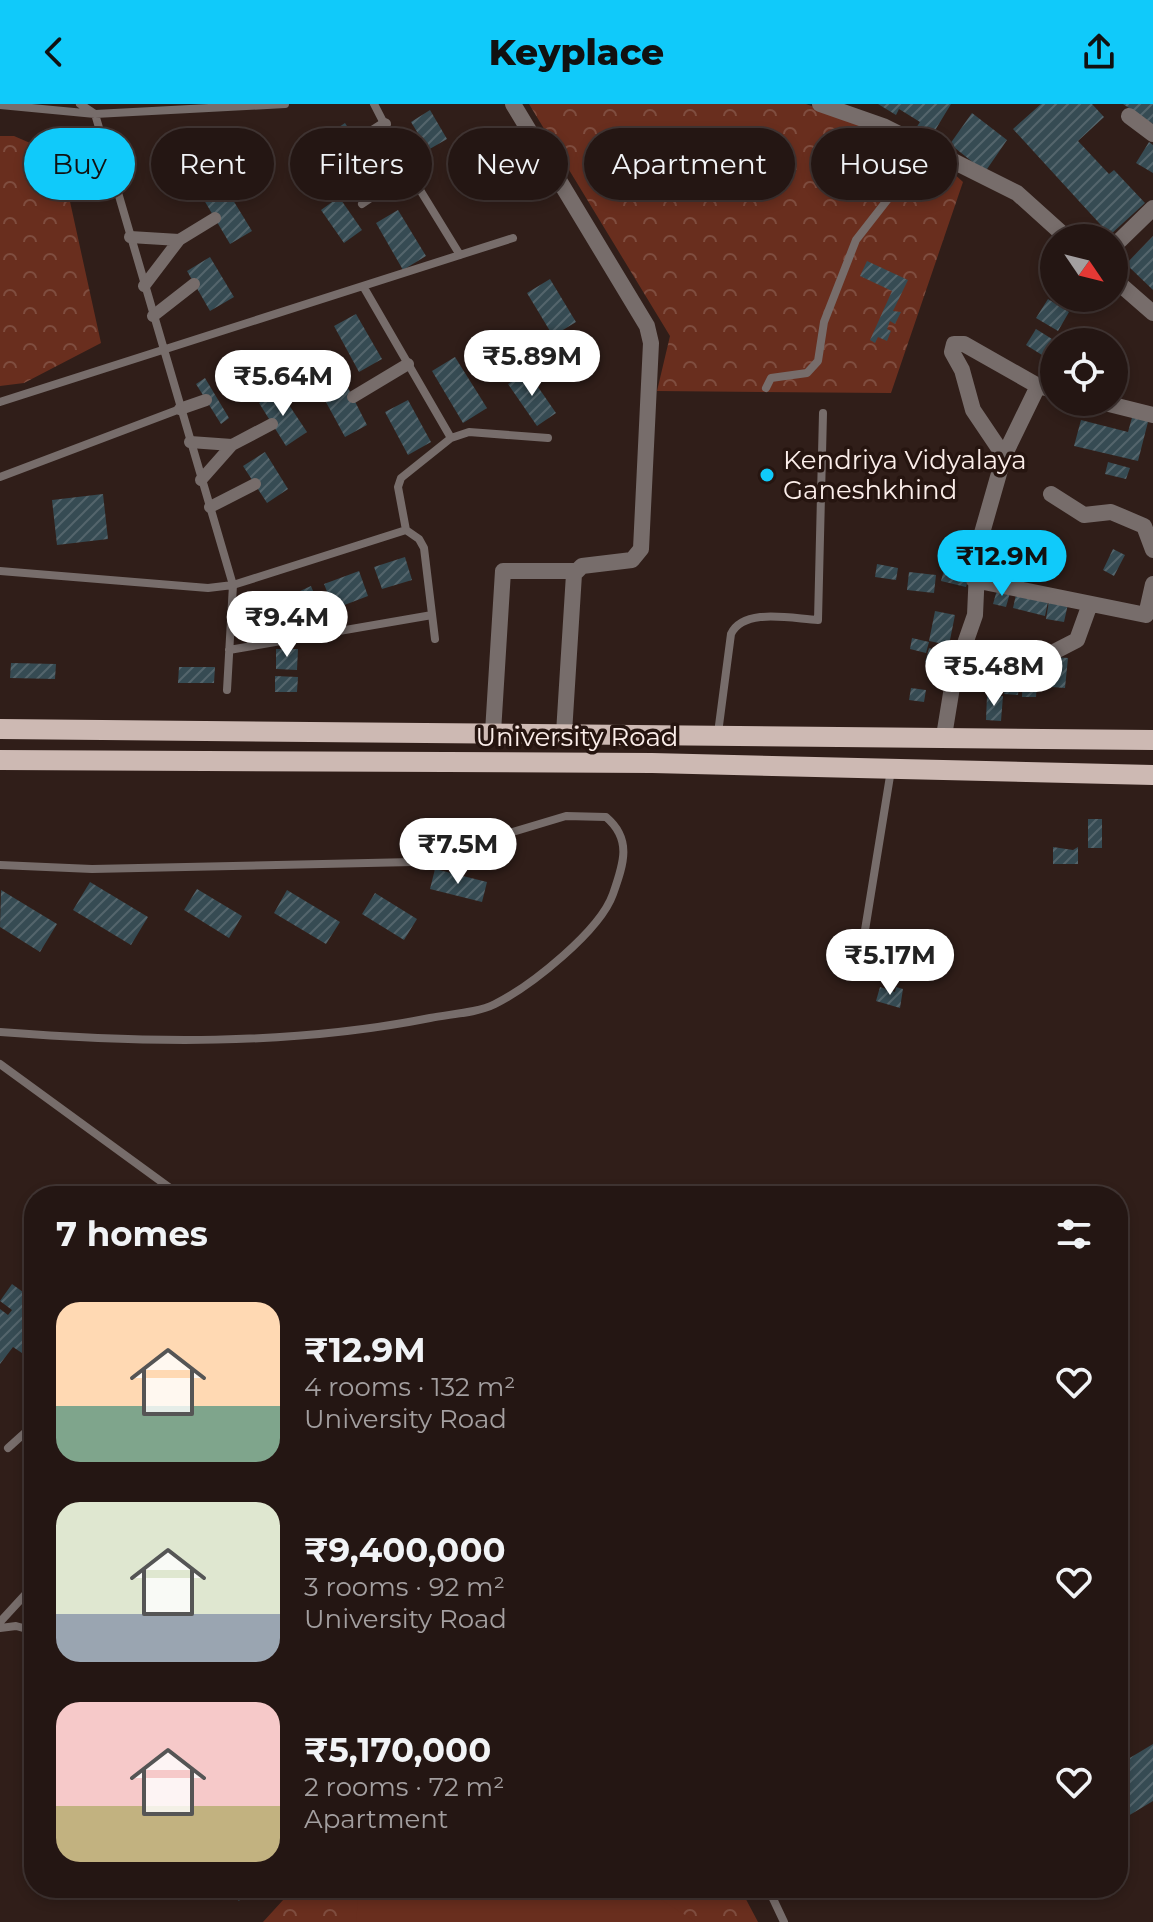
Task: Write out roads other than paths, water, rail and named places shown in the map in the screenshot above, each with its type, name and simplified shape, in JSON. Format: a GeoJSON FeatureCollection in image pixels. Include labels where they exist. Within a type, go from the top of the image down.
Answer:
{"type":"FeatureCollection","features":[{"type":"Feature","properties":{"kind":"main road","name":"University Road"},"geometry":{"type":"LineString","coordinates":[[0,729],[718,733],[1153,740]]}},
{"type":"Feature","properties":{"kind":"main road","name":"University Road"},"geometry":{"type":"LineString","coordinates":[[0,760],[652,763],[1153,775]]}},
{"type":"Feature","properties":{"kind":"street"},"geometry":{"type":"LineString","coordinates":[[493,732],[503,571],[576,571],[586,565],[632,560],[640,553],[650,334],[513,104]]}},
{"type":"Feature","properties":{"kind":"street"},"geometry":{"type":"LineString","coordinates":[[820,104],[887,128]]}},
{"type":"Feature","properties":{"kind":"street"},"geometry":{"type":"LineString","coordinates":[[1129,116],[1153,134]]}},
{"type":"Feature","properties":{"kind":"street"},"geometry":{"type":"LineString","coordinates":[[379,128],[385,124]]}},
{"type":"Feature","properties":{"kind":"street"},"geometry":{"type":"LineString","coordinates":[[957,164],[1017,193],[1051,224]]}},
{"type":"Feature","properties":{"kind":"street"},"geometry":{"type":"LineString","coordinates":[[1128,232],[1153,208]]}},
{"type":"Feature","properties":{"kind":"street"},"geometry":{"type":"LineString","coordinates":[[144,286],[179,240],[215,218]]}},
{"type":"Feature","properties":{"kind":"street"},"geometry":{"type":"LineString","coordinates":[[130,237],[179,240]]}},
{"type":"Feature","properties":{"kind":"street"},"geometry":{"type":"LineString","coordinates":[[153,316],[194,284]]}},
{"type":"Feature","properties":{"kind":"street"},"geometry":{"type":"LineString","coordinates":[[1128,291],[1153,313]]}},
{"type":"Feature","properties":{"kind":"street"},"geometry":{"type":"LineString","coordinates":[[1004,456],[973,410],[962,370],[952,352],[954,344],[964,344],[1040,385]]}},
{"type":"Feature","properties":{"kind":"street"},"geometry":{"type":"LineString","coordinates":[[353,397],[408,364]]}},
{"type":"Feature","properties":{"kind":"street"},"geometry":{"type":"LineString","coordinates":[[944,736],[954,675],[975,615],[974,580],[978,547],[1004,456],[1040,398]]}},
{"type":"Feature","properties":{"kind":"street"},"geometry":{"type":"LineString","coordinates":[[180,409],[206,400]]}},
{"type":"Feature","properties":{"kind":"street"},"geometry":{"type":"LineString","coordinates":[[1128,409],[1153,415]]}},
{"type":"Feature","properties":{"kind":"street"},"geometry":{"type":"LineString","coordinates":[[201,480],[232,445],[272,424]]}},
{"type":"Feature","properties":{"kind":"street"},"geometry":{"type":"LineString","coordinates":[[190,442],[232,445]]}},
{"type":"Feature","properties":{"kind":"street"},"geometry":{"type":"LineString","coordinates":[[210,507],[255,484]]}},
{"type":"Feature","properties":{"kind":"street"},"geometry":{"type":"LineString","coordinates":[[1051,494],[1084,515],[1111,512],[1144,526],[1153,550]]}},
{"type":"Feature","properties":{"kind":"street"},"geometry":{"type":"LineString","coordinates":[[564,733],[576,571]]}},
{"type":"Feature","properties":{"kind":"street"},"geometry":{"type":"LineString","coordinates":[[974,580],[1146,615],[1153,584]]}},
{"type":"Feature","properties":{"kind":"street"},"geometry":{"type":"LineString","coordinates":[[954,675],[1044,657],[1077,640],[1090,604]]}},
{"type":"Feature","properties":{"kind":"lane"},"geometry":{"type":"LineString","coordinates":[[80,104],[95,114],[233,585],[227,690]]}},
{"type":"Feature","properties":{"kind":"lane"},"geometry":{"type":"LineString","coordinates":[[0,105],[95,114],[134,108],[285,104]]}},
{"type":"Feature","properties":{"kind":"lane"},"geometry":{"type":"LineString","coordinates":[[374,104],[387,128]]}},
{"type":"Feature","properties":{"kind":"lane"},"geometry":{"type":"LineString","coordinates":[[362,204],[368,200]]}},
{"type":"Feature","properties":{"kind":"lane"},"geometry":{"type":"LineString","coordinates":[[426,200],[460,255]]}},
{"type":"Feature","properties":{"kind":"lane"},"geometry":{"type":"LineString","coordinates":[[766,388],[771,378],[807,373],[818,361],[824,322],[856,240],[887,200]]}},
{"type":"Feature","properties":{"kind":"lane"},"geometry":{"type":"LineString","coordinates":[[0,402],[513,238]]}},
{"type":"Feature","properties":{"kind":"lane"},"geometry":{"type":"LineString","coordinates":[[363,286],[451,438]]}},
{"type":"Feature","properties":{"kind":"lane"},"geometry":{"type":"LineString","coordinates":[[0,477],[180,409]]}},
{"type":"Feature","properties":{"kind":"lane"},"geometry":{"type":"LineString","coordinates":[[718,733],[735,625],[745,619],[758,618],[818,620],[823,413]]}},
{"type":"Feature","properties":{"kind":"lane"},"geometry":{"type":"LineString","coordinates":[[435,639],[424,548],[419,539],[406,530],[398,487],[401,478],[451,438],[469,432],[548,438]]}},
{"type":"Feature","properties":{"kind":"lane"},"geometry":{"type":"LineString","coordinates":[[0,571],[208,588],[233,585],[406,530]]}},
{"type":"Feature","properties":{"kind":"lane"},"geometry":{"type":"LineString","coordinates":[[229,650],[432,615]]}},
{"type":"Feature","properties":{"kind":"lane"},"geometry":{"type":"LineString","coordinates":[[859,967],[891,769]]}},
{"type":"Feature","properties":{"kind":"lane"},"geometry":{"type":"LineString","coordinates":[[0,865],[92,869],[413,862],[566,816],[606,817],[621,830],[624,849],[612,896],[580,943],[494,1005],[398,1024],[278,1040],[0,1032]]}},
{"type":"Feature","properties":{"kind":"lane"},"geometry":{"type":"LineString","coordinates":[[0,1064],[167,1186]]}},
{"type":"Feature","properties":{"kind":"lane"},"geometry":{"type":"LineString","coordinates":[[8,1448],[24,1436]]}},
{"type":"Feature","properties":{"kind":"lane"},"geometry":{"type":"LineString","coordinates":[[0,1625],[24,1597]]}},
{"type":"Feature","properties":{"kind":"lane"},"geometry":{"type":"LineString","coordinates":[[0,1625],[24,1628]]}},
{"type":"Feature","properties":{"kind":"lane"},"geometry":{"type":"LineString","coordinates":[[773,1898],[784,1922]]}},
{"type":"Feature","properties":{"kind":"place","name":"Kendriya Vidyalaya Ganeshkhind"},"geometry":{"type":"Point","coordinates":[767,475]}}]}
